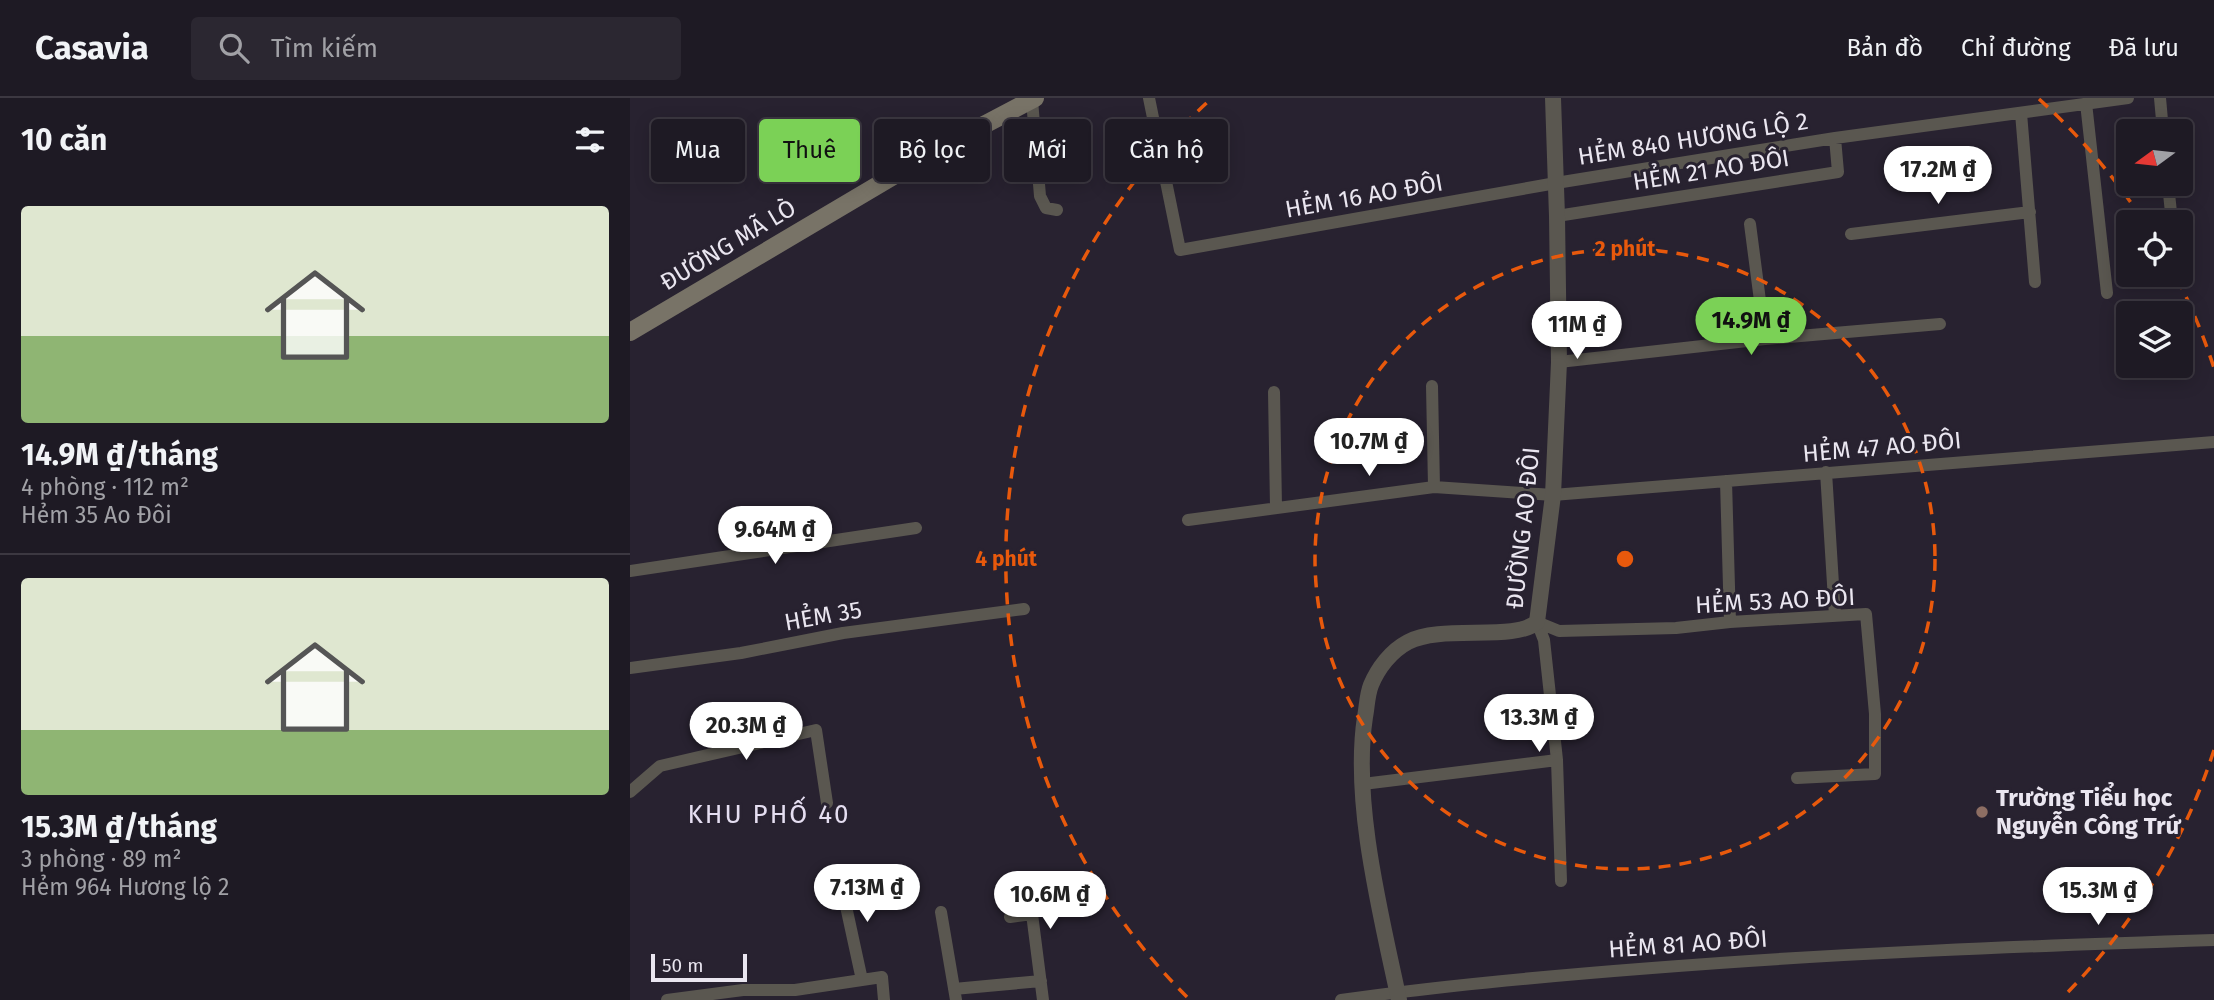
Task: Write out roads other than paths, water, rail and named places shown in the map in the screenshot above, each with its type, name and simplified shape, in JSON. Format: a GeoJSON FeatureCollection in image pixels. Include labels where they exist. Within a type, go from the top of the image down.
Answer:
{"type":"FeatureCollection","features":[{"type":"Feature","properties":{"kind":"main road","name":"ĐƯỜNG MÃ LÒ"},"geometry":{"type":"LineString","coordinates":[[630,332],[944,146],[1033,99]]}},
{"type":"Feature","properties":{"kind":"street","name":"HẺM 16 AO ĐÔI"},"geometry":{"type":"LineString","coordinates":[[1149,98],[1180,250],[1556,183]]}},
{"type":"Feature","properties":{"kind":"street","name":"HẺM 840 HƯƠNG LỘ 2"},"geometry":{"type":"LineString","coordinates":[[1556,183],[1835,138],[2128,98]]}},
{"type":"Feature","properties":{"kind":"street"},"geometry":{"type":"LineString","coordinates":[[2160,98],[2162,119]]}},
{"type":"Feature","properties":{"kind":"street"},"geometry":{"type":"LineString","coordinates":[[1033,99],[1040,196],[1046,208],[1057,210]]}},
{"type":"Feature","properties":{"kind":"street","name":"ĐƯỜNG AO ĐÔI"},"geometry":{"type":"LineString","coordinates":[[1398,996],[1377,892],[1363,784],[1363,732],[1370,687],[1384,662],[1409,641],[1442,633],[1530,629],[1537,622],[1553,495],[1559,362],[1556,99]]}},
{"type":"Feature","properties":{"kind":"street"},"geometry":{"type":"LineString","coordinates":[[2086,103],[2107,293]]}},
{"type":"Feature","properties":{"kind":"street"},"geometry":{"type":"LineString","coordinates":[[2021,113],[2035,282]]}},
{"type":"Feature","properties":{"kind":"street","name":"HẺM 21 AO ĐÔI"},"geometry":{"type":"LineString","coordinates":[[1557,216],[1838,172],[1835,138]]}},
{"type":"Feature","properties":{"kind":"street"},"geometry":{"type":"LineString","coordinates":[[1851,234],[2030,212]]}},
{"type":"Feature","properties":{"kind":"street"},"geometry":{"type":"LineString","coordinates":[[1749,224],[1765,339]]}},
{"type":"Feature","properties":{"kind":"street"},"geometry":{"type":"LineString","coordinates":[[1559,362],[1765,339],[1940,324]]}},
{"type":"Feature","properties":{"kind":"street"},"geometry":{"type":"LineString","coordinates":[[1432,386],[1434,486]]}},
{"type":"Feature","properties":{"kind":"street"},"geometry":{"type":"LineString","coordinates":[[1274,392],[1276,507]]}},
{"type":"Feature","properties":{"kind":"street","name":"HẺM 47 AO ĐÔI"},"geometry":{"type":"LineString","coordinates":[[1188,520],[1434,486],[1553,495],[2214,442]]}},
{"type":"Feature","properties":{"kind":"street"},"geometry":{"type":"LineString","coordinates":[[1826,472],[1835,616]]}},
{"type":"Feature","properties":{"kind":"street"},"geometry":{"type":"LineString","coordinates":[[1726,481],[1730,622]]}},
{"type":"Feature","properties":{"kind":"street"},"geometry":{"type":"LineString","coordinates":[[630,571],[916,528]]}},
{"type":"Feature","properties":{"kind":"street","name":"HẺM 35"},"geometry":{"type":"LineString","coordinates":[[630,668],[741,653],[843,633],[1024,609]]}},
{"type":"Feature","properties":{"kind":"street","name":"HẺM 53 AO ĐÔI"},"geometry":{"type":"LineString","coordinates":[[1537,622],[1559,631],[1676,628],[1866,614],[1875,714],[1875,774],[1797,778]]}},
{"type":"Feature","properties":{"kind":"street"},"geometry":{"type":"LineString","coordinates":[[1537,622],[1544,640],[1557,760],[1561,881]]}},
{"type":"Feature","properties":{"kind":"street"},"geometry":{"type":"LineString","coordinates":[[630,792],[660,766],[816,730],[827,803]]}},
{"type":"Feature","properties":{"kind":"street"},"geometry":{"type":"LineString","coordinates":[[1363,784],[1557,760]]}},
{"type":"Feature","properties":{"kind":"street"},"geometry":{"type":"LineString","coordinates":[[839,874],[862,980]]}},
{"type":"Feature","properties":{"kind":"street"},"geometry":{"type":"LineString","coordinates":[[941,912],[955,995],[1041,981]]}},
{"type":"Feature","properties":{"kind":"street"},"geometry":{"type":"LineString","coordinates":[[1010,917],[1032,914],[1043,1000]]}},
{"type":"Feature","properties":{"kind":"street","name":"HẺM 81 AO ĐÔI"},"geometry":{"type":"LineString","coordinates":[[1341,1000],[1398,996],[1573,973],[1983,947],[2214,940]]}},
{"type":"Feature","properties":{"kind":"street"},"geometry":{"type":"LineString","coordinates":[[667,1000],[743,990],[794,990],[882,976],[884,1000]]}},
{"type":"Feature","properties":{"kind":"place","name":"Trường Tiểu học Nguyễn Công Trứ"},"geometry":{"type":"Point","coordinates":[1982,812]}},
{"type":"Feature","properties":{"kind":"district","name":"KHU PHỐ 40"},"geometry":{"type":"Point","coordinates":[769,814]}}]}
